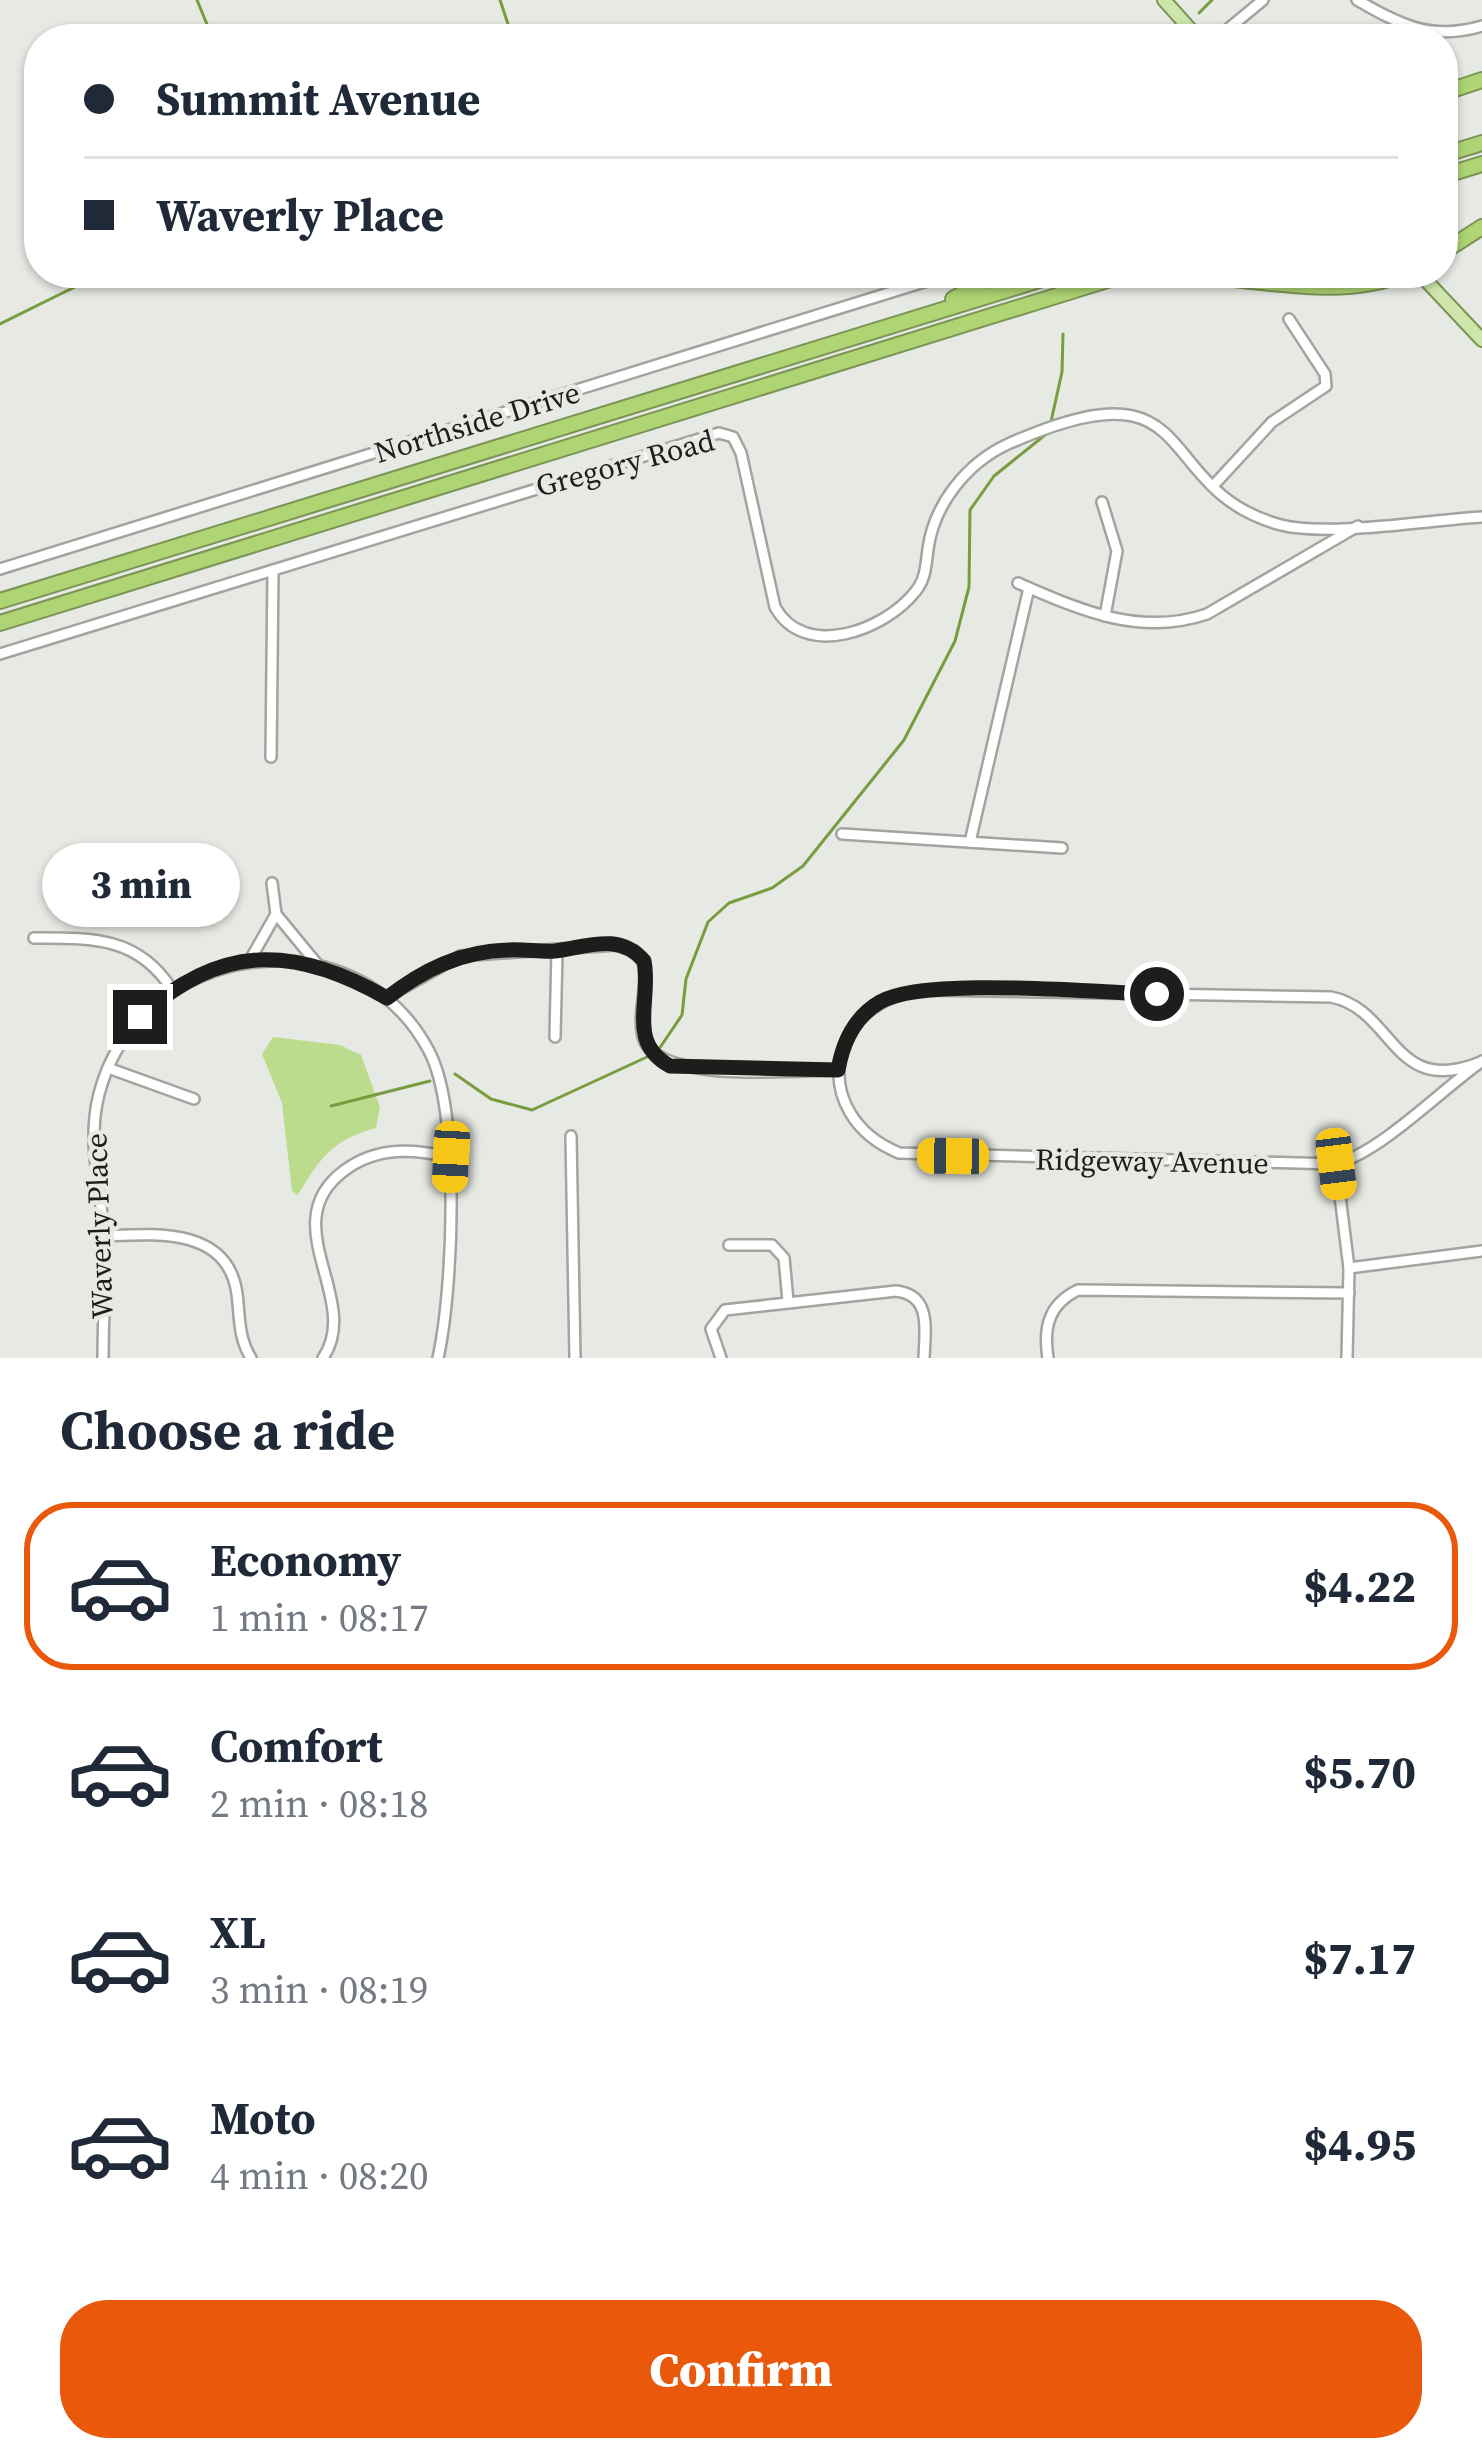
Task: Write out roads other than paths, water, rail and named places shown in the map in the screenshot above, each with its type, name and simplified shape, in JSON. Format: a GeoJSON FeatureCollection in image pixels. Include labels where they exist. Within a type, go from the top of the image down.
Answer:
{"type":"FeatureCollection","features":[{"type":"Feature","properties":{"kind":"highway"},"geometry":{"type":"LineString","coordinates":[[859,336],[918,315],[971,288]]}},
{"type":"Feature","properties":{"kind":"highway"},"geometry":{"type":"LineString","coordinates":[[0,602],[1014,288]]}},
{"type":"Feature","properties":{"kind":"highway"},"geometry":{"type":"LineString","coordinates":[[0,623],[1082,288]]}},
{"type":"Feature","properties":{"kind":"main road"},"geometry":{"type":"LineString","coordinates":[[1164,0],[1185,24]]}},
{"type":"Feature","properties":{"kind":"main road"},"geometry":{"type":"LineString","coordinates":[[1433,288],[1482,340]]}},
{"type":"Feature","properties":{"kind":"street"},"geometry":{"type":"LineString","coordinates":[[1234,24],[1263,0]]}},
{"type":"Feature","properties":{"kind":"street"},"geometry":{"type":"LineString","coordinates":[[1357,0],[1408,24]]}},
{"type":"Feature","properties":{"kind":"street","name":"Northside Drive"},"geometry":{"type":"LineString","coordinates":[[0,569],[905,288]]}},
{"type":"Feature","properties":{"kind":"street"},"geometry":{"type":"LineString","coordinates":[[1213,486],[1272,422],[1326,386],[1325,374],[1288,319]]}},
{"type":"Feature","properties":{"kind":"street","name":"Gregory Road"},"geometry":{"type":"LineString","coordinates":[[0,654],[719,433],[738,444],[775,608],[793,630],[821,636],[873,624],[915,592],[946,498],[982,459],[1017,441],[1103,415],[1143,416],[1176,439],[1213,486],[1279,524],[1482,517]]}},
{"type":"Feature","properties":{"kind":"street"},"geometry":{"type":"LineString","coordinates":[[1102,502],[1117,551],[1105,616]]}},
{"type":"Feature","properties":{"kind":"street"},"geometry":{"type":"LineString","coordinates":[[970,842],[1023,585],[1105,616],[1156,626],[1207,614],[1360,524]]}},
{"type":"Feature","properties":{"kind":"street"},"geometry":{"type":"LineString","coordinates":[[272,758],[273,570]]}},
{"type":"Feature","properties":{"kind":"street"},"geometry":{"type":"LineString","coordinates":[[842,834],[1062,848]]}},
{"type":"Feature","properties":{"kind":"street"},"geometry":{"type":"LineString","coordinates":[[272,883],[276,914],[318,964]]}},
{"type":"Feature","properties":{"kind":"street"},"geometry":{"type":"LineString","coordinates":[[276,914],[250,960],[318,964],[387,998],[410,1022],[442,1081],[451,1157],[438,1358]]}},
{"type":"Feature","properties":{"kind":"street"},"geometry":{"type":"LineString","coordinates":[[34,938],[119,943],[140,953],[171,988]]}},
{"type":"Feature","properties":{"kind":"street"},"geometry":{"type":"LineString","coordinates":[[387,998],[411,979],[460,956],[557,951],[596,942],[635,951],[646,974],[643,1036],[658,1059],[670,1066],[838,1070],[842,1049],[865,1012],[902,992],[924,990],[1330,997],[1357,1007],[1414,1064],[1448,1072],[1481,1062]]}},
{"type":"Feature","properties":{"kind":"street"},"geometry":{"type":"LineString","coordinates":[[555,1037],[557,951]]}},
{"type":"Feature","properties":{"kind":"street","name":"Waverly Place"},"geometry":{"type":"LineString","coordinates":[[103,1358],[104,1237],[93,1148],[108,1068],[140,1017],[171,988],[250,960]]}},
{"type":"Feature","properties":{"kind":"street"},"geometry":{"type":"LineString","coordinates":[[1347,1358],[1349,1268],[1336,1164],[1358,1156],[1481,1062]]}},
{"type":"Feature","properties":{"kind":"street"},"geometry":{"type":"LineString","coordinates":[[108,1068],[194,1099]]}},
{"type":"Feature","properties":{"kind":"street","name":"Ridgeway Avenue"},"geometry":{"type":"LineString","coordinates":[[838,1070],[841,1092],[861,1131],[899,1153],[1336,1164]]}},
{"type":"Feature","properties":{"kind":"street"},"geometry":{"type":"LineString","coordinates":[[571,1136],[574,1358]]}},
{"type":"Feature","properties":{"kind":"street"},"geometry":{"type":"LineString","coordinates":[[323,1358],[335,1325],[314,1229],[323,1192],[356,1162],[380,1153],[406,1150],[451,1157]]}},
{"type":"Feature","properties":{"kind":"street"},"geometry":{"type":"LineString","coordinates":[[104,1237],[181,1235],[213,1251],[234,1281],[239,1331],[251,1358]]}},
{"type":"Feature","properties":{"kind":"street"},"geometry":{"type":"LineString","coordinates":[[729,1244],[758,1241],[778,1250],[786,1265],[788,1301]]}},
{"type":"Feature","properties":{"kind":"street"},"geometry":{"type":"LineString","coordinates":[[1349,1268],[1482,1251]]}},
{"type":"Feature","properties":{"kind":"street"},"geometry":{"type":"LineString","coordinates":[[1048,1358],[1047,1328],[1066,1296],[1093,1288],[1349,1293]]}},
{"type":"Feature","properties":{"kind":"street"},"geometry":{"type":"LineString","coordinates":[[721,1358],[711,1329],[725,1310],[907,1292],[923,1307],[924,1358]]}},
{"type":"Feature","properties":{"kind":"waterway"},"geometry":{"type":"LineString","coordinates":[[197,0],[207,24]]}},
{"type":"Feature","properties":{"kind":"waterway"},"geometry":{"type":"LineString","coordinates":[[500,0],[508,24]]}},
{"type":"Feature","properties":{"kind":"waterway"},"geometry":{"type":"LineString","coordinates":[[1199,13],[1212,0]]}},
{"type":"Feature","properties":{"kind":"waterway"},"geometry":{"type":"LineString","coordinates":[[0,324],[73,288]]}},
{"type":"Feature","properties":{"kind":"waterway"},"geometry":{"type":"LineString","coordinates":[[1050,426],[1062,372],[1063,334]]}},
{"type":"Feature","properties":{"kind":"waterway"},"geometry":{"type":"LineString","coordinates":[[659,1049],[682,1015],[686,979],[708,922],[729,903],[772,888],[803,866],[904,740],[955,641],[969,587],[970,510],[994,476],[1045,435]]}},
{"type":"Feature","properties":{"kind":"waterway"},"geometry":{"type":"LineString","coordinates":[[455,1074],[491,1099],[532,1110],[647,1057]]}},
{"type":"Feature","properties":{"kind":"waterway"},"geometry":{"type":"LineString","coordinates":[[331,1106],[430,1081]]}}]}
